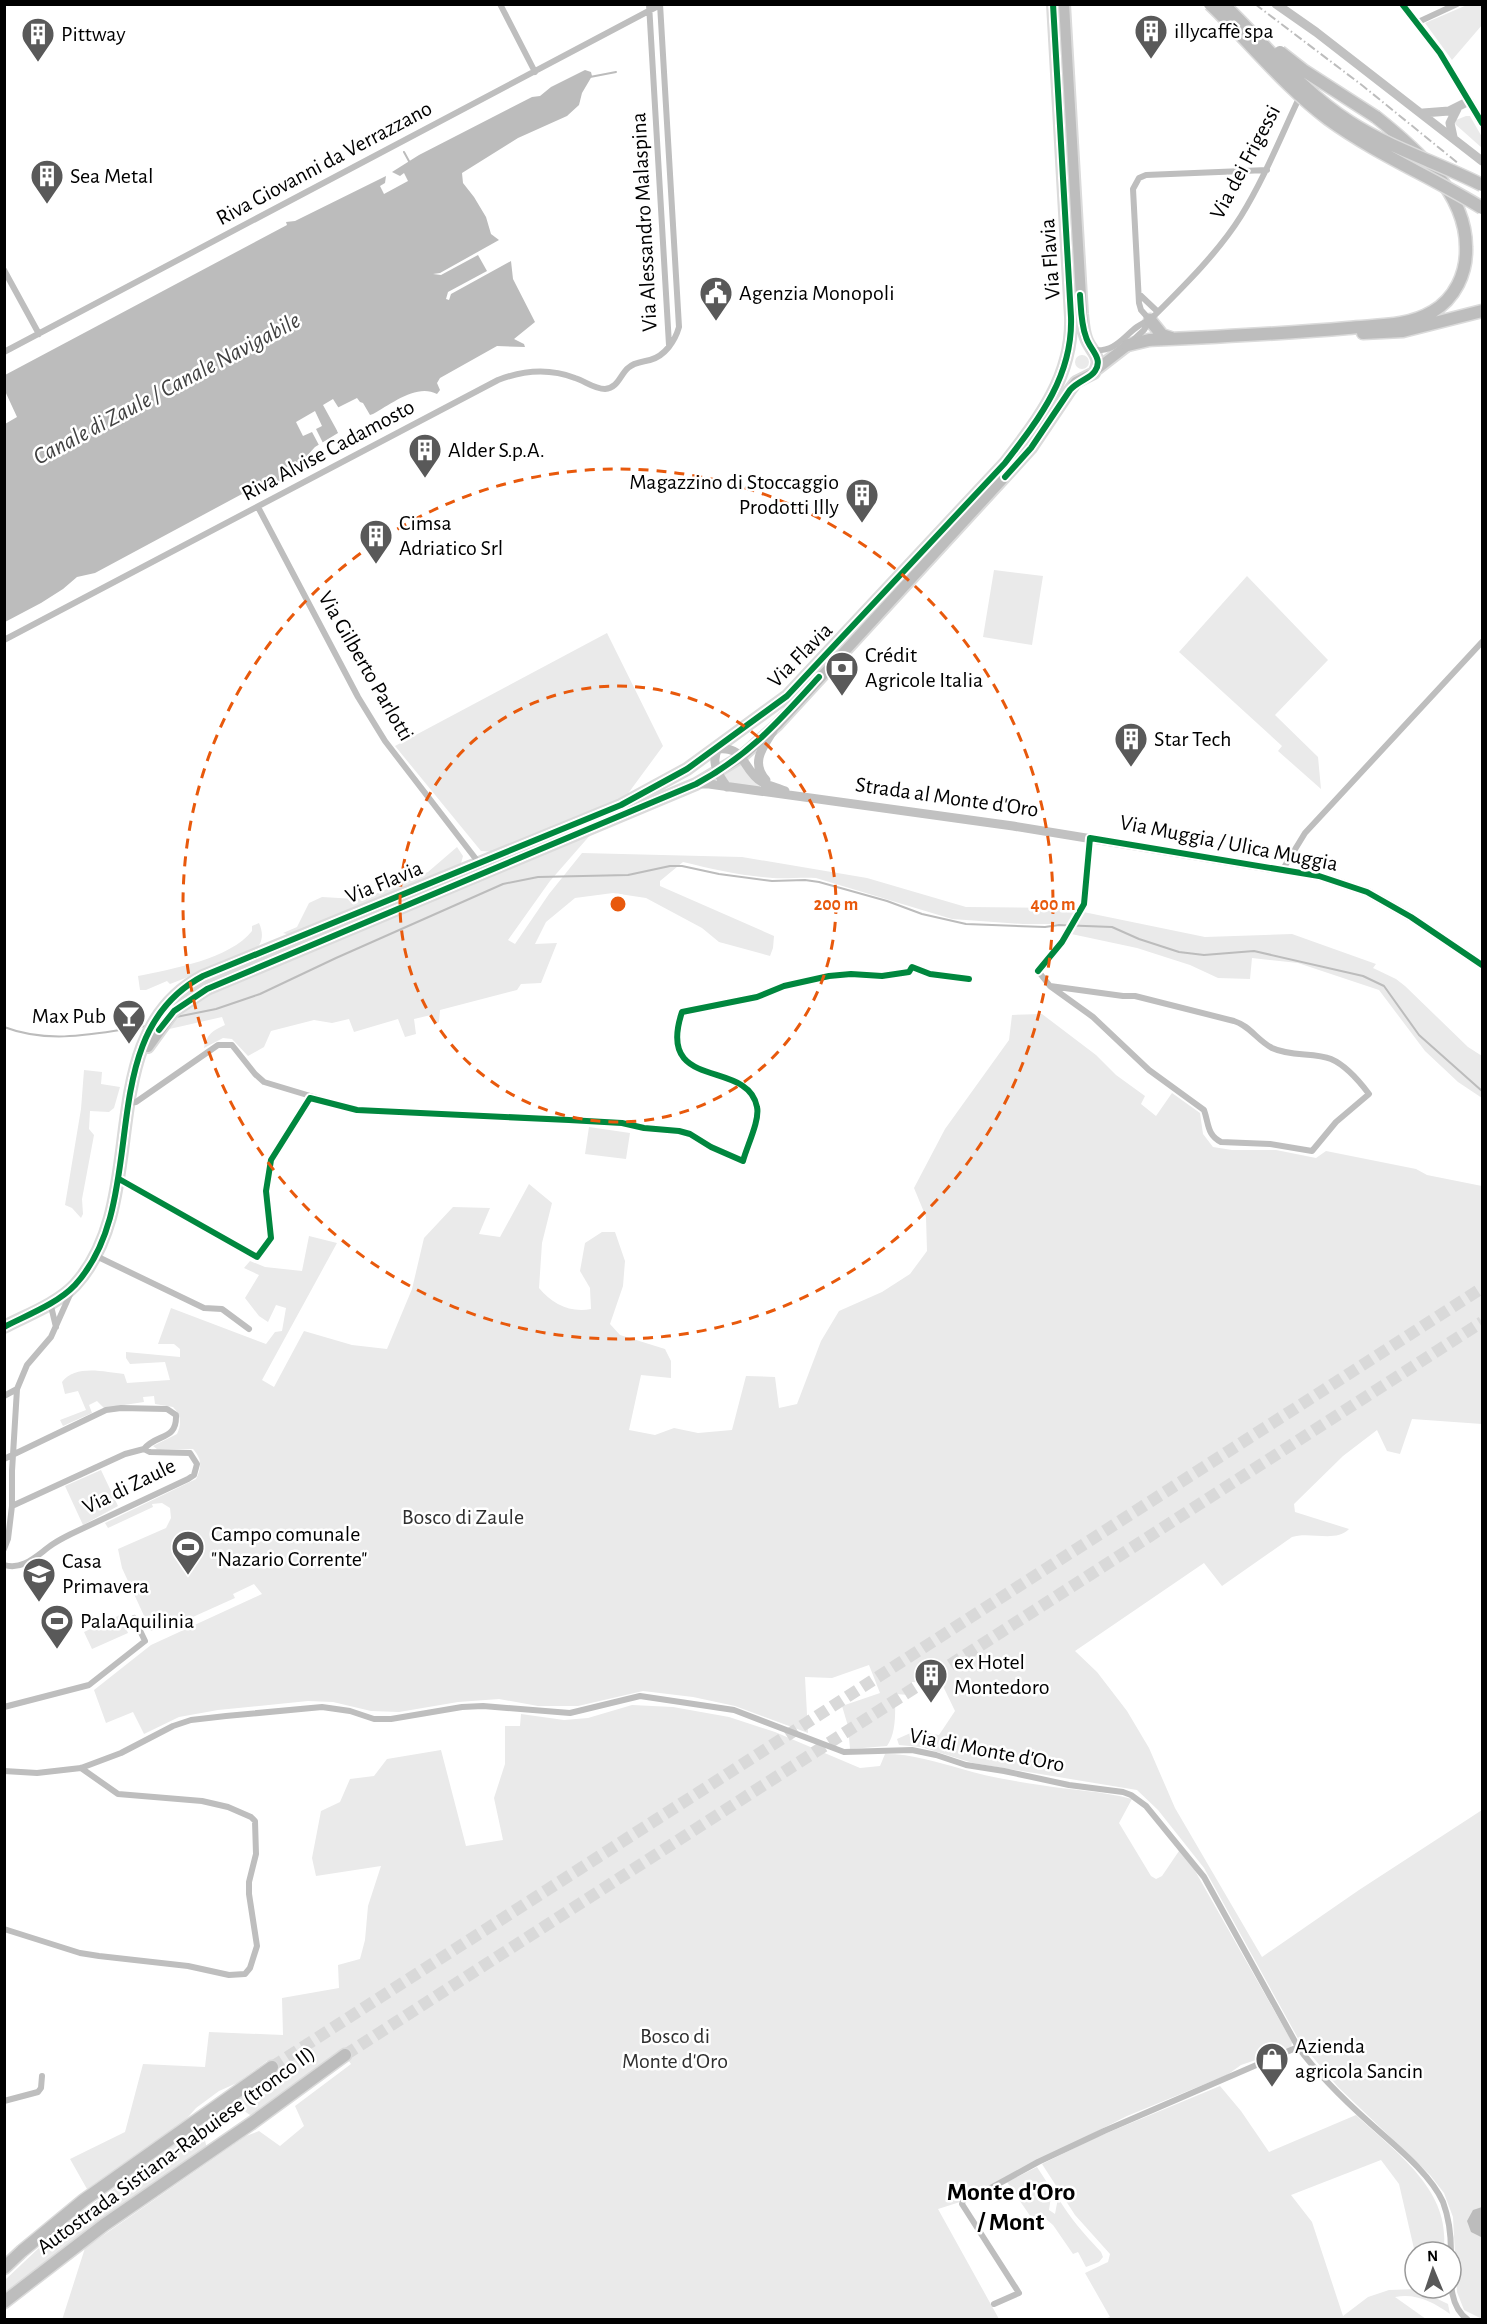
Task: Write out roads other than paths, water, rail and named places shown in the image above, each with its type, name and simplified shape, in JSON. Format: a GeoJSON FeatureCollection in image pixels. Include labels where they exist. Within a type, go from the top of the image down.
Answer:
{"type":"FeatureCollection","features":[{"type":"Feature","properties":{"kind":"highway"},"geometry":{"type":"LineString","coordinates":[[1210,4],[1289,85],[1329,119],[1366,143],[1482,208]]}},
{"type":"Feature","properties":{"kind":"highway"},"geometry":{"type":"LineString","coordinates":[[1224,4],[1296,78],[1350,122],[1402,150],[1482,185]]}},
{"type":"Feature","properties":{"kind":"highway"},"geometry":{"type":"LineString","coordinates":[[1224,4],[1289,60],[1376,117],[1405,140],[1430,168],[1456,207],[1464,231],[1467,250],[1464,270],[1452,295],[1434,311],[1417,319],[1369,330]]}},
{"type":"Feature","properties":{"kind":"highway"},"geometry":{"type":"LineString","coordinates":[[1128,345],[1149,340],[1369,330],[1403,331],[1482,311]]}},
{"type":"Feature","properties":{"kind":"highway"},"geometry":{"type":"LineString","coordinates":[[1154,316],[1162,335],[1175,339]]}},
{"type":"Feature","properties":{"kind":"highway","name":"Autostrada Sistiana-Rabuiese (tronco II)"},"geometry":{"type":"LineString","coordinates":[[4,2302],[104,2225],[252,2123],[345,2055]]}},
{"type":"Feature","properties":{"kind":"highway","name":"Autostrada Sistiana-Rabuiese (tronco II)"},"geometry":{"type":"LineString","coordinates":[[4,2268],[84,2200],[272,2067]]}},
{"type":"Feature","properties":{"kind":"main road","name":"Via Flavia"},"geometry":{"type":"LineString","coordinates":[[136,1068],[153,1022],[175,995],[203,976],[640,796],[717,749],[787,696],[1005,462],[1046,406],[1063,373],[1067,358],[1071,317],[1053,4]]}},
{"type":"Feature","properties":{"kind":"main road","name":"Via Flavia"},"geometry":{"type":"LineString","coordinates":[[136,1068],[168,1018],[183,1004],[207,988],[696,784],[741,757],[777,725],[1031,448],[1070,390],[1082,378],[1091,376],[1097,369],[1098,359],[1086,339],[1082,314],[1064,4]]}},
{"type":"Feature","properties":{"kind":"main road"},"geometry":{"type":"LineString","coordinates":[[1097,369],[1128,345]]}},
{"type":"Feature","properties":{"kind":"main road"},"geometry":{"type":"LineString","coordinates":[[1082,378],[1072,375],[1067,358],[1077,347],[1082,346],[1093,350]]}},
{"type":"Feature","properties":{"kind":"main road"},"geometry":{"type":"LineString","coordinates":[[4,1327],[74,1286],[94,1255],[112,1209],[119,1179],[136,1068]]}},
{"type":"Feature","properties":{"kind":"street"},"geometry":{"type":"LineString","coordinates":[[500,4],[535,72]]}},
{"type":"Feature","properties":{"kind":"street"},"geometry":{"type":"LineString","coordinates":[[1276,4],[1423,113],[1482,161]]}},
{"type":"Feature","properties":{"kind":"street"},"geometry":{"type":"LineString","coordinates":[[1286,4],[1316,32]]}},
{"type":"Feature","properties":{"kind":"street"},"geometry":{"type":"LineString","coordinates":[[1402,4],[1440,53],[1482,123]]}},
{"type":"Feature","properties":{"kind":"street"},"geometry":{"type":"LineString","coordinates":[[1416,23],[1456,4]]}},
{"type":"Feature","properties":{"kind":"street","name":"Riva Giovanni da Verrazzano"},"geometry":{"type":"LineString","coordinates":[[4,352],[535,72],[649,8],[660,5]]}},
{"type":"Feature","properties":{"kind":"street","name":"Via Alessandro Malaspina"},"geometry":{"type":"LineString","coordinates":[[660,5],[679,327],[669,346]]}},
{"type":"Feature","properties":{"kind":"street","name":"Via Alessandro Malaspina"},"geometry":{"type":"LineString","coordinates":[[649,8],[669,346]]}},
{"type":"Feature","properties":{"kind":"street","name":"Via dei Frigessi"},"geometry":{"type":"LineString","coordinates":[[1128,345],[1224,241],[1267,170],[1313,68]]}},
{"type":"Feature","properties":{"kind":"street"},"geometry":{"type":"LineString","coordinates":[[1423,113],[1437,114],[1457,109],[1469,101]]}},
{"type":"Feature","properties":{"kind":"street"},"geometry":{"type":"LineString","coordinates":[[1453,138],[1450,123],[1457,109]]}},
{"type":"Feature","properties":{"kind":"street"},"geometry":{"type":"LineString","coordinates":[[1154,316],[1141,310],[1139,293],[1133,189],[1139,178],[1146,175],[1267,170]]}},
{"type":"Feature","properties":{"kind":"street"},"geometry":{"type":"LineString","coordinates":[[4,270],[39,334]]}},
{"type":"Feature","properties":{"kind":"street"},"geometry":{"type":"LineString","coordinates":[[1139,293],[1154,316]]}},
{"type":"Feature","properties":{"kind":"street","name":"Via dei Frigessi"},"geometry":{"type":"LineString","coordinates":[[1093,350],[1104,351],[1114,347],[1143,322],[1154,316]]}},
{"type":"Feature","properties":{"kind":"street","name":"Riva Alvise Cadamosto"},"geometry":{"type":"LineString","coordinates":[[4,640],[498,380],[524,372],[548,371],[576,378],[597,388],[607,389],[615,386],[630,366],[659,356],[669,346]]}},
{"type":"Feature","properties":{"kind":"street","name":"Via Gilberto Parlotti"},"geometry":{"type":"LineString","coordinates":[[258,507],[358,697],[385,741],[479,863]]}},
{"type":"Feature","properties":{"kind":"street"},"geometry":{"type":"LineString","coordinates":[[1283,869],[1305,833],[1482,642]]}},
{"type":"Feature","properties":{"kind":"street"},"geometry":{"type":"LineString","coordinates":[[771,786],[762,776],[758,765],[758,755],[777,725]]}},
{"type":"Feature","properties":{"kind":"street"},"geometry":{"type":"LineString","coordinates":[[727,787],[718,772],[714,754],[717,749],[728,748],[737,752],[741,757]]}},
{"type":"Feature","properties":{"kind":"street","name":"Strada al Monte d'Oro"},"geometry":{"type":"LineString","coordinates":[[741,757],[761,781],[799,795]]}},
{"type":"Feature","properties":{"kind":"street","name":"Strada al Monte d'Oro"},"geometry":{"type":"LineString","coordinates":[[696,784],[799,795],[1090,838]]}},
{"type":"Feature","properties":{"kind":"street"},"geometry":{"type":"LineString","coordinates":[[1050,986],[1135,996],[1245,1024],[1260,1040],[1277,1050],[1331,1059],[1354,1077],[1369,1094],[1332,1127],[1312,1151],[1270,1144],[1221,1142],[1210,1134],[1204,1110],[1149,1070],[1093,1017],[1050,986],[1038,971],[1067,934],[1084,904],[1090,838]]}},
{"type":"Feature","properties":{"kind":"street","name":"Via Muggia / Ulica Muggia"},"geometry":{"type":"LineString","coordinates":[[1090,838],[1319,876],[1367,892],[1411,917],[1482,965]]}},
{"type":"Feature","properties":{"kind":"street"},"geometry":{"type":"LineString","coordinates":[[129,1102],[136,1102],[218,1045],[224,1044],[232,1045],[264,1082],[310,1098],[357,1110],[622,1123]]}},
{"type":"Feature","properties":{"kind":"street"},"geometry":{"type":"LineString","coordinates":[[119,1179],[257,1257],[271,1238],[266,1191],[271,1160],[299,1119],[310,1098]]}},
{"type":"Feature","properties":{"kind":"street"},"geometry":{"type":"LineString","coordinates":[[94,1255],[204,1308],[222,1309],[249,1329]]}},
{"type":"Feature","properties":{"kind":"street"},"geometry":{"type":"LineString","coordinates":[[4,1549],[8,1539],[12,1506],[12,1455],[17,1389],[27,1365],[56,1328],[74,1286]]}},
{"type":"Feature","properties":{"kind":"street"},"geometry":{"type":"LineString","coordinates":[[50,1302],[56,1328]]}},
{"type":"Feature","properties":{"kind":"street"},"geometry":{"type":"LineString","coordinates":[[4,1396],[17,1389]]}},
{"type":"Feature","properties":{"kind":"street","name":"Via di Zaule"},"geometry":{"type":"LineString","coordinates":[[4,1459],[106,1410],[136,1408],[173,1411],[176,1415],[176,1428],[171,1433],[148,1443],[144,1449]]}},
{"type":"Feature","properties":{"kind":"street","name":"Via di Zaule"},"geometry":{"type":"LineString","coordinates":[[4,1565],[18,1566],[32,1560],[54,1543],[71,1534],[188,1479],[196,1470],[195,1457],[190,1453],[150,1452],[144,1449],[125,1454],[12,1506]]}},
{"type":"Feature","properties":{"kind":"street"},"geometry":{"type":"LineString","coordinates":[[4,1707],[79,1688],[97,1680],[145,1641],[134,1618]]}},
{"type":"Feature","properties":{"kind":"street","name":"Via di Monte d'Oro"},"geometry":{"type":"LineString","coordinates":[[4,1771],[37,1773],[81,1768],[122,1753],[173,1726],[191,1720],[322,1707],[350,1711],[374,1719],[391,1719],[462,1707],[483,1706],[570,1713],[640,1696],[734,1710],[844,1752],[912,1750],[936,1755],[966,1766],[1004,1770],[1069,1785],[1112,1789],[1131,1795],[1150,1810],[1204,1877],[1298,2047],[1334,2090],[1398,2148],[1433,2186],[1448,2217],[1450,2240]]}},
{"type":"Feature","properties":{"kind":"street"},"geometry":{"type":"LineString","coordinates":[[4,1929],[90,1955],[195,1967],[238,1976],[245,1974],[250,1968],[257,1946],[250,1910],[249,1882],[256,1854],[255,1821],[251,1816],[228,1807],[202,1801],[118,1794],[81,1768]]}},
{"type":"Feature","properties":{"kind":"street"},"geometry":{"type":"LineString","coordinates":[[994,2304],[1019,2293],[962,2204],[964,2198],[1106,2130],[1298,2047]]}},
{"type":"Feature","properties":{"kind":"street"},"geometry":{"type":"LineString","coordinates":[[4,2101],[38,2092],[42,2088],[42,2076]]}},
{"type":"Feature","properties":{"kind":"street","name":"Via di Monte d'Oro"},"geometry":{"type":"LineString","coordinates":[[1454,2300],[1458,2311],[1468,2319]]}},
{"type":"Feature","properties":{"kind":"water","name":"Canale di Zaule / Canale Navigabile"},"geometry":{"type":"Polygon","coordinates":[[[585,70],[591,72],[592,76],[582,93],[579,105],[567,116],[518,138],[462,173],[463,183],[486,217],[491,234],[499,240],[440,273],[433,274],[441,275],[478,255],[487,271],[448,292],[446,299],[449,300],[451,294],[511,261],[513,279],[535,322],[514,339],[524,344],[525,347],[497,346],[440,378],[437,383],[440,390],[437,394],[429,391],[413,393],[370,415],[357,398],[331,411],[338,433],[315,447],[303,460],[283,469],[281,472],[283,478],[279,482],[268,481],[247,500],[242,494],[95,573],[77,577],[41,603],[5,622],[5,424],[17,417],[5,391],[5,375],[287,225],[286,222],[295,221],[386,176],[385,183],[380,186],[384,194],[408,181],[404,173],[400,176],[392,172],[419,155],[532,97],[540,96],[551,87],[585,70]]]}},
{"type":"Feature","properties":{"kind":"water"},"geometry":{"type":"Polygon","coordinates":[[[1482,2207],[1481,2237],[1471,2232],[1467,2221],[1473,2210],[1482,2207]]]}},
{"type":"Feature","properties":{"kind":"waterway"},"geometry":{"type":"LineString","coordinates":[[590,77],[616,72]]}},
{"type":"Feature","properties":{"kind":"waterway"},"geometry":{"type":"LineString","coordinates":[[404,152],[410,163]]}},
{"type":"Feature","properties":{"kind":"waterway"},"geometry":{"type":"LineString","coordinates":[[176,1017],[216,1009],[260,994],[503,884],[538,877],[628,875],[670,866],[682,866],[719,874],[772,881],[819,882],[887,901],[922,914],[966,924],[1112,927],[1139,939],[1179,952],[1204,955],[1254,951],[1363,976],[1384,986],[1419,1035],[1482,1091]]}},
{"type":"Feature","properties":{"kind":"waterway"},"geometry":{"type":"LineString","coordinates":[[4,1027],[39,1035],[75,1036],[146,1026]]}},
{"type":"Feature","properties":{"kind":"tunnel"},"geometry":{"type":"LineString","coordinates":[[272,2067],[1482,1288]]}},
{"type":"Feature","properties":{"kind":"tunnel"},"geometry":{"type":"LineString","coordinates":[[345,2055],[1482,1322]]}},
{"type":"Feature","properties":{"kind":"railway"},"geometry":{"type":"LineString","coordinates":[[1255,4],[1363,86],[1459,164]]}},
{"type":"Feature","properties":{"kind":"place","name":"illycaffè spa"},"geometry":{"type":"Point","coordinates":[1151,60]}},
{"type":"Feature","properties":{"kind":"place","name":"Pittway"},"geometry":{"type":"Point","coordinates":[38,63]}},
{"type":"Feature","properties":{"kind":"place","name":"Sea Metal"},"geometry":{"type":"Point","coordinates":[47,205]}},
{"type":"Feature","properties":{"kind":"place","name":"Agenzia Monopoli"},"geometry":{"type":"Point","coordinates":[716,322]}},
{"type":"Feature","properties":{"kind":"place","name":"Alder S.p.A."},"geometry":{"type":"Point","coordinates":[425,479]}},
{"type":"Feature","properties":{"kind":"place","name":"Magazzino di Stoccaggio Prodotti Illy"},"geometry":{"type":"Point","coordinates":[862,524]}},
{"type":"Feature","properties":{"kind":"place","name":"Cimsa Adriatico Srl"},"geometry":{"type":"Point","coordinates":[376,565]}},
{"type":"Feature","properties":{"kind":"place","name":"Crédit Agricole Italia"},"geometry":{"type":"Point","coordinates":[842,697]}},
{"type":"Feature","properties":{"kind":"place","name":"Star Tech"},"geometry":{"type":"Point","coordinates":[1131,768]}},
{"type":"Feature","properties":{"kind":"place","name":"Max Pub"},"geometry":{"type":"Point","coordinates":[129,1045]}},
{"type":"Feature","properties":{"kind":"place","name":"Campo comunale \"Nazario Corrente\""},"geometry":{"type":"Point","coordinates":[188,1576]}},
{"type":"Feature","properties":{"kind":"place","name":"Casa Primavera"},"geometry":{"type":"Point","coordinates":[39,1603]}},
{"type":"Feature","properties":{"kind":"place","name":"PalaAquilinia"},"geometry":{"type":"Point","coordinates":[57,1650]}},
{"type":"Feature","properties":{"kind":"place","name":"ex Hotel Montedoro"},"geometry":{"type":"Point","coordinates":[931,1704]}},
{"type":"Feature","properties":{"kind":"place","name":"Azienda agricola Sancin"},"geometry":{"type":"Point","coordinates":[1272,2088]}},
{"type":"Feature","properties":{"kind":"district","name":"Monte d'Oro / Mont"},"geometry":{"type":"Point","coordinates":[1011,2207]}},
{"type":"Feature","properties":{"kind":"park label","name":"Bosco di Zaule"},"geometry":{"type":"Point","coordinates":[463,1517]}},
{"type":"Feature","properties":{"kind":"park label","name":"Bosco di Monte d'Oro"},"geometry":{"type":"Point","coordinates":[675,2048]}}]}
